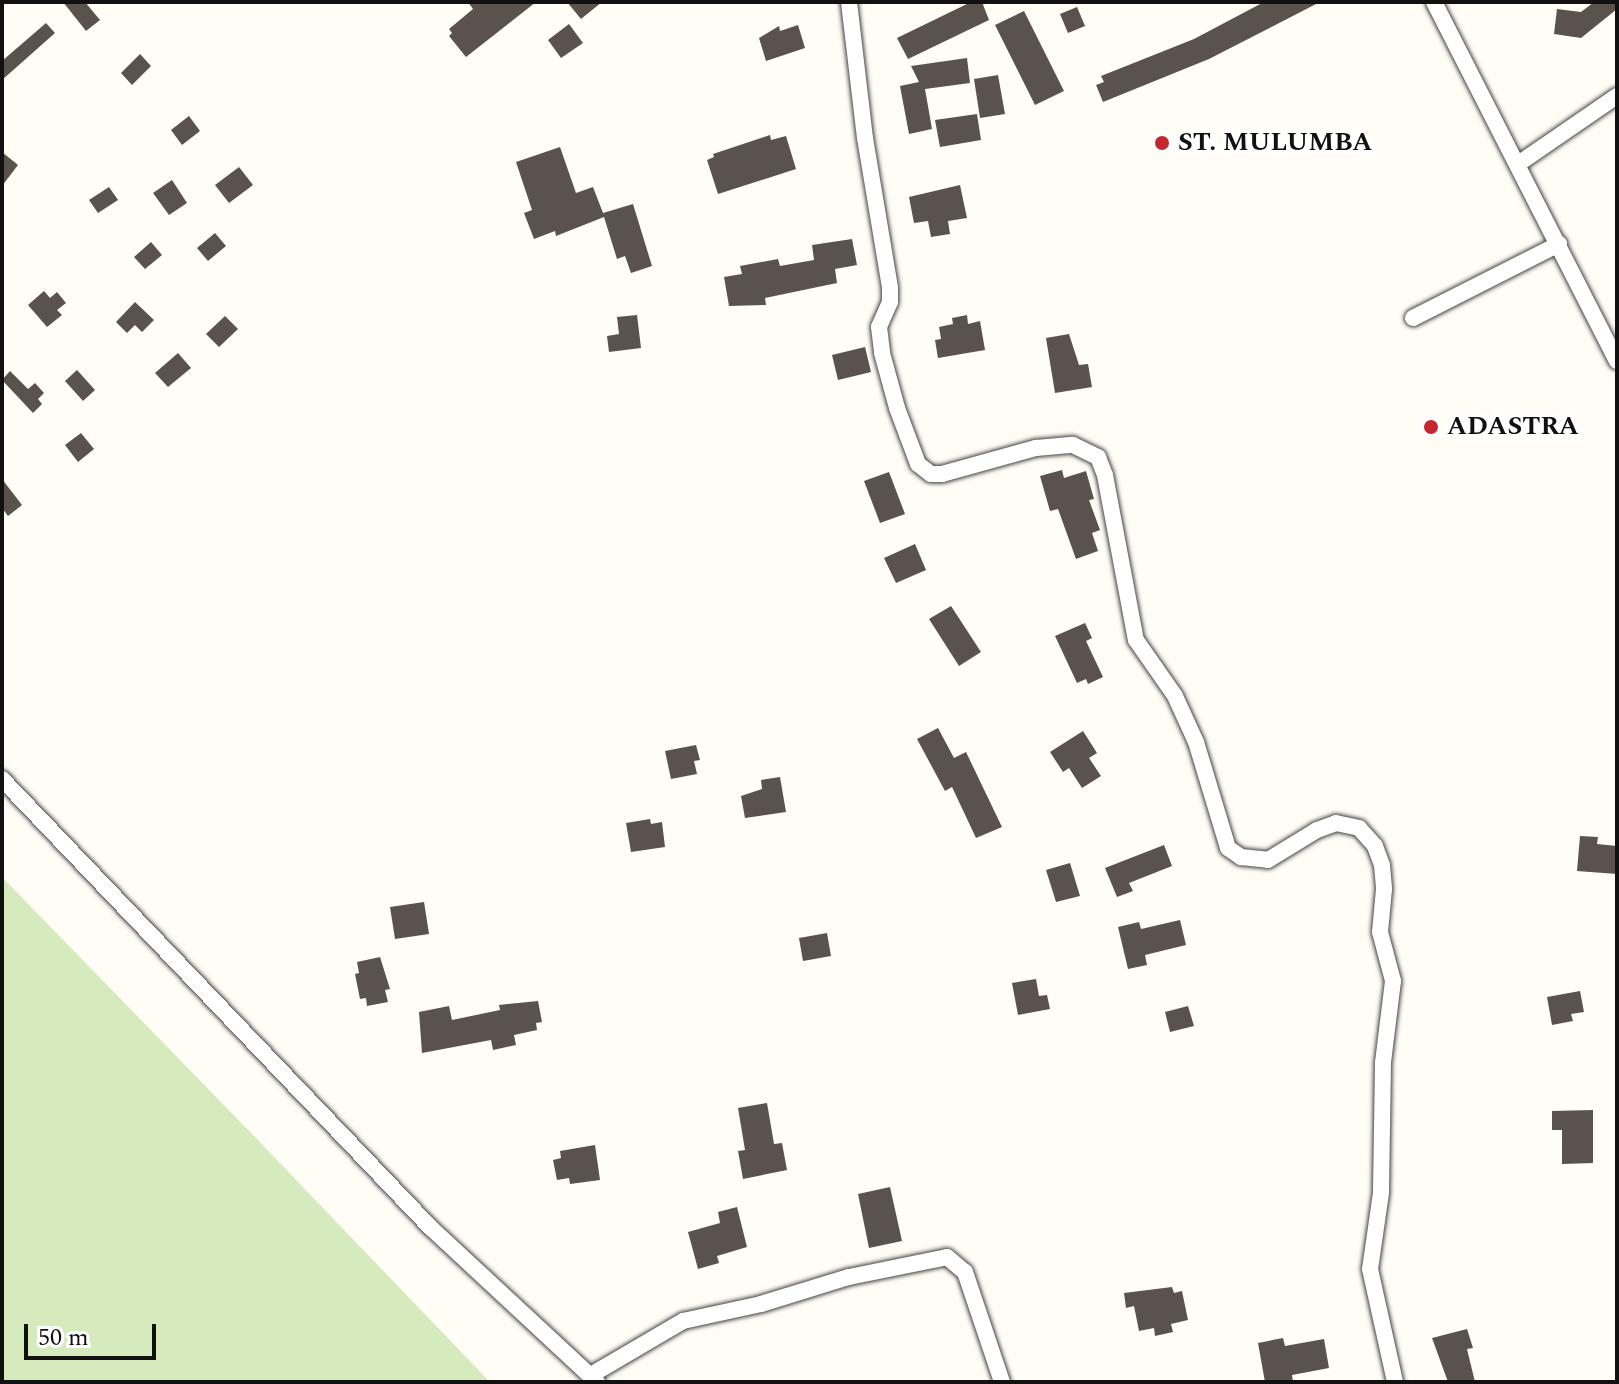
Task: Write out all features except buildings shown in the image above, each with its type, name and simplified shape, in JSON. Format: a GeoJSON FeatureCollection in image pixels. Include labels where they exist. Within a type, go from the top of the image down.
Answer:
{"type":"FeatureCollection","features":[{"type":"Feature","properties":{"kind":"street"},"geometry":{"type":"LineString","coordinates":[[849,2],[865,138],[890,288],[890,302],[879,327],[882,353],[897,408],[918,464],[931,474],[942,474],[1036,448],[1073,445],[1098,457],[1105,475],[1136,640],[1175,696],[1196,742],[1228,848],[1241,857],[1268,860],[1317,830],[1336,823],[1359,828],[1375,846],[1382,865],[1384,889],[1380,932],[1393,981],[1383,1063],[1381,1193],[1370,1269],[1395,1382]]}},
{"type":"Feature","properties":{"kind":"street"},"geometry":{"type":"LineString","coordinates":[[1434,2],[1617,361]]}},
{"type":"Feature","properties":{"kind":"street"},"geometry":{"type":"LineString","coordinates":[[1518,164],[1617,96]]}},
{"type":"Feature","properties":{"kind":"street"},"geometry":{"type":"LineString","coordinates":[[1413,318],[1559,244]]}},
{"type":"Feature","properties":{"kind":"street"},"geometry":{"type":"LineString","coordinates":[[2,779],[430,1227],[594,1379],[683,1321],[761,1304],[849,1277],[947,1257],[965,1272],[1002,1382]]}},
{"type":"Feature","properties":{"kind":"green space"},"geometry":{"type":"Polygon","coordinates":[[[2,877],[252,1134],[490,1382],[2,1382],[2,877]]]}},
{"type":"Feature","properties":{"kind":"place","name":"ST. MULUMBA"},"geometry":{"type":"Point","coordinates":[1162,143]}},
{"type":"Feature","properties":{"kind":"place","name":"ADASTRA"},"geometry":{"type":"Point","coordinates":[1431,427]}}]}
